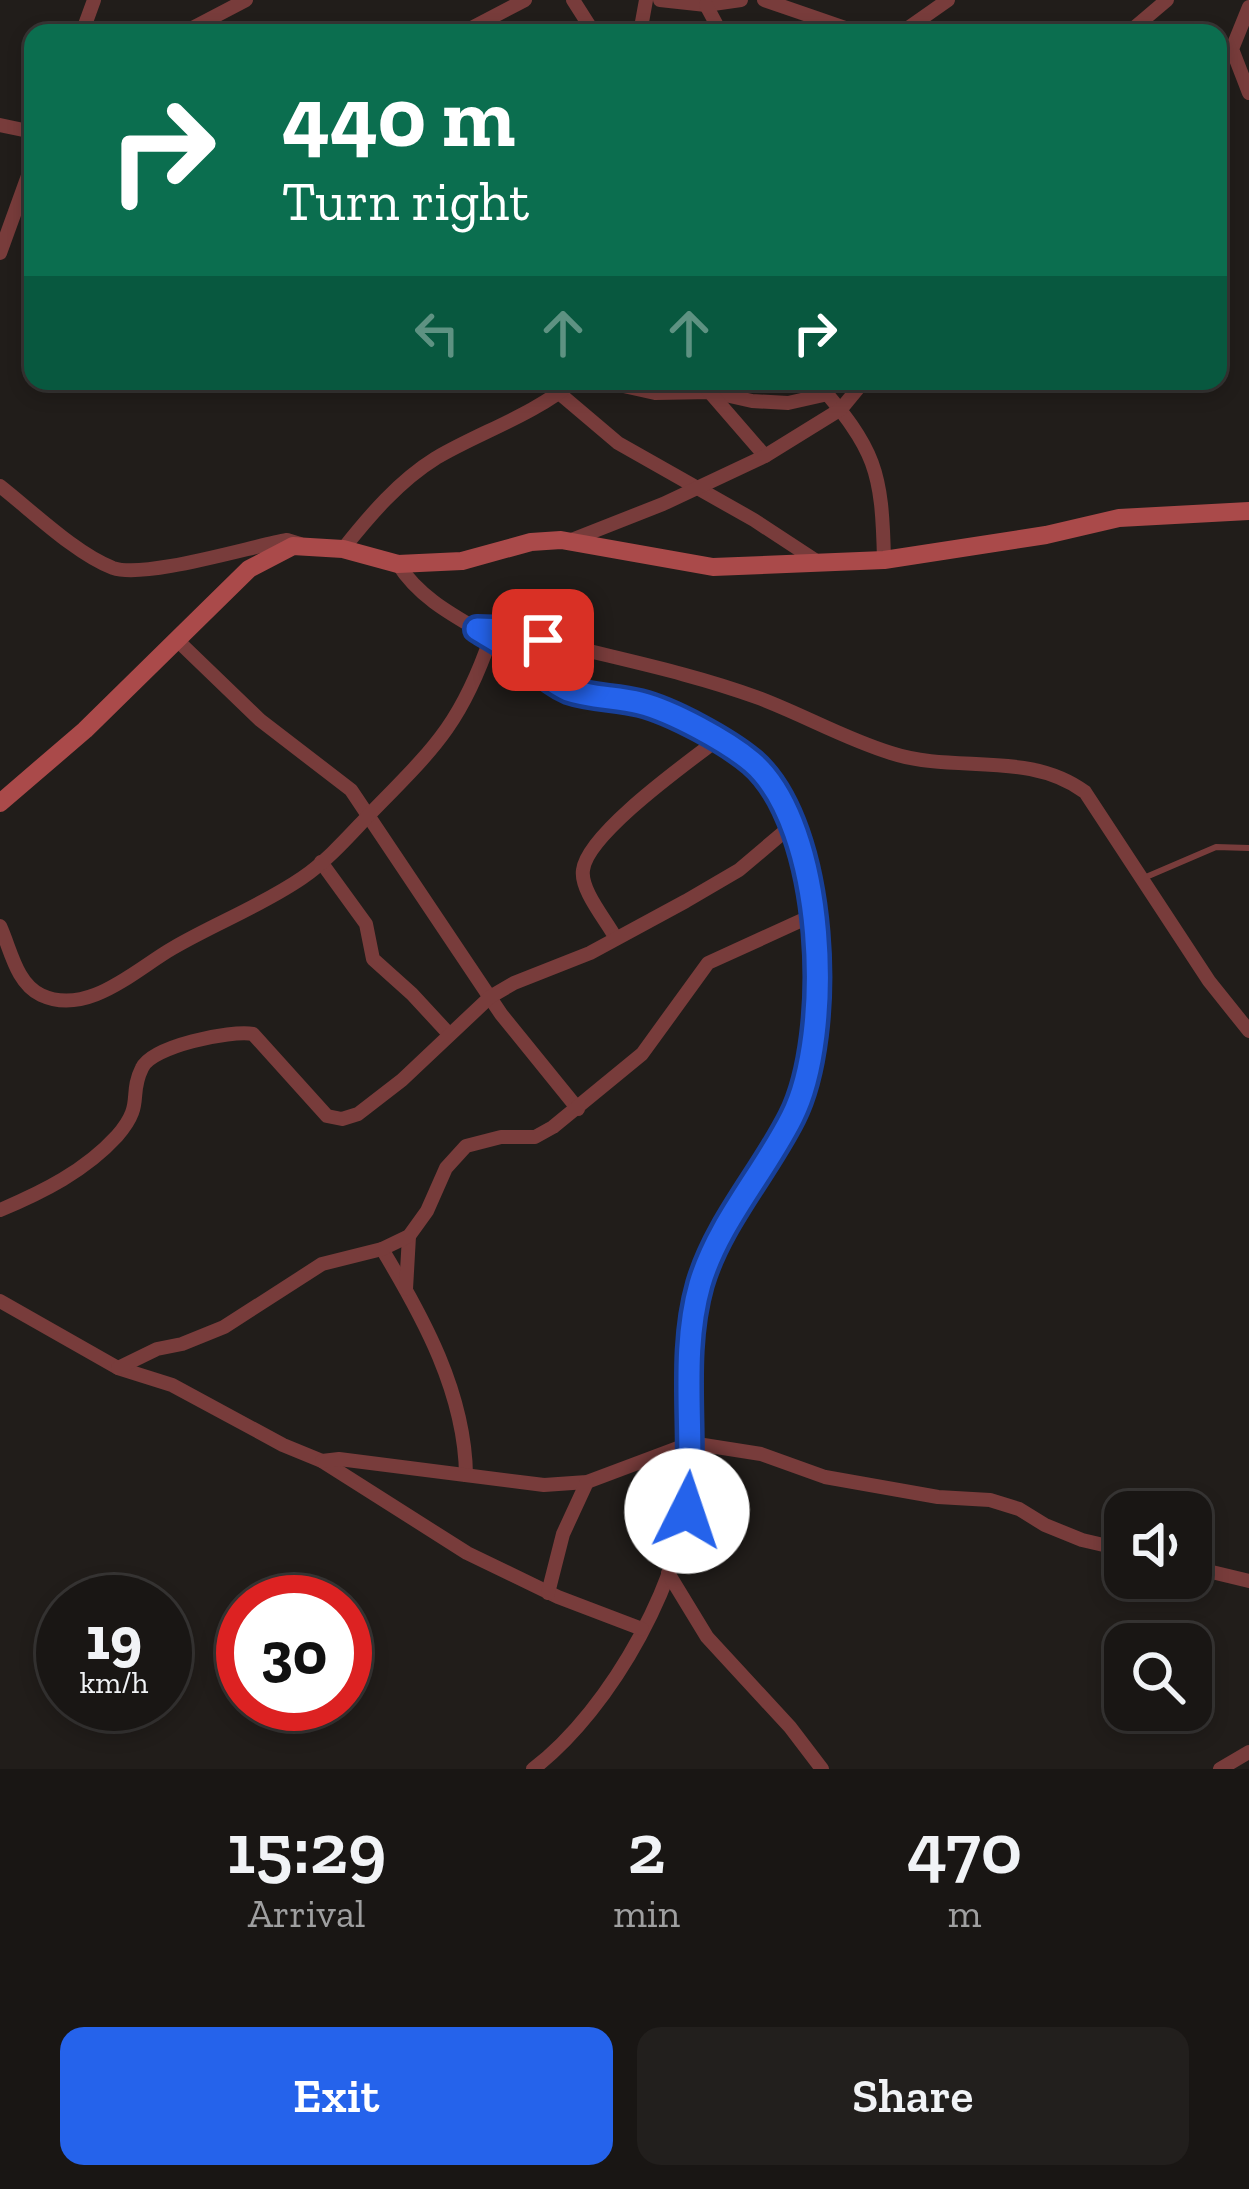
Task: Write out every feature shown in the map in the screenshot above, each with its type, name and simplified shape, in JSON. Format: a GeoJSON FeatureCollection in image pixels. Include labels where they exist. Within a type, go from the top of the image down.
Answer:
{"type":"FeatureCollection","features":[{"type":"Feature","properties":{"kind":"street"},"geometry":{"type":"LineString","coordinates":[[200,24],[247,0]]}},
{"type":"Feature","properties":{"kind":"street"},"geometry":{"type":"LineString","coordinates":[[479,24],[525,0]]}},
{"type":"Feature","properties":{"kind":"street"},"geometry":{"type":"LineString","coordinates":[[660,0],[706,5],[741,0]]}},
{"type":"Feature","properties":{"kind":"street"},"geometry":{"type":"LineString","coordinates":[[764,0],[827,24]]}},
{"type":"Feature","properties":{"kind":"street"},"geometry":{"type":"LineString","coordinates":[[920,24],[948,0]]}},
{"type":"Feature","properties":{"kind":"street"},"geometry":{"type":"LineString","coordinates":[[1139,24],[1167,0]]}},
{"type":"Feature","properties":{"kind":"street"},"geometry":{"type":"LineString","coordinates":[[706,5],[716,24]]}},
{"type":"Feature","properties":{"kind":"street"},"geometry":{"type":"LineString","coordinates":[[1249,7],[1232,50],[1249,93]]}},
{"type":"Feature","properties":{"kind":"street"},"geometry":{"type":"LineString","coordinates":[[0,253],[24,187]]}},
{"type":"Feature","properties":{"kind":"street"},"geometry":{"type":"LineString","coordinates":[[344,549],[399,486],[432,461],[503,428],[564,390]]}},
{"type":"Feature","properties":{"kind":"street"},"geometry":{"type":"LineString","coordinates":[[642,390],[681,390]]}},
{"type":"Feature","properties":{"kind":"street"},"geometry":{"type":"LineString","coordinates":[[709,390],[765,456]]}},
{"type":"Feature","properties":{"kind":"street"},"geometry":{"type":"LineString","coordinates":[[716,390],[752,401],[788,404],[828,394]]}},
{"type":"Feature","properties":{"kind":"street"},"geometry":{"type":"LineString","coordinates":[[824,390],[872,456],[883,509],[884,560]]}},
{"type":"Feature","properties":{"kind":"street"},"geometry":{"type":"LineString","coordinates":[[569,541],[765,456],[841,409],[857,390]]}},
{"type":"Feature","properties":{"kind":"street"},"geometry":{"type":"LineString","coordinates":[[560,393],[618,443],[814,560]]}},
{"type":"Feature","properties":{"kind":"street"},"geometry":{"type":"LineString","coordinates":[[0,486],[67,538],[119,569],[152,568],[287,540],[398,564],[462,561],[531,542],[569,541],[713,568],[884,560],[1046,535],[1119,518],[1249,511]]}},
{"type":"Feature","properties":{"kind":"street"},"geometry":{"type":"LineString","coordinates":[[0,803],[85,730],[249,569],[279,550],[303,545]]}},
{"type":"Feature","properties":{"kind":"street"},"geometry":{"type":"LineString","coordinates":[[398,564],[419,591],[570,690],[654,707],[738,751],[767,777],[782,799],[806,867],[816,1029],[793,1116],[710,1257],[699,1287],[691,1328],[687,1511],[668,1574],[630,1658],[606,1695],[533,1769]]}},
{"type":"Feature","properties":{"kind":"street"},"geometry":{"type":"LineString","coordinates":[[484,633],[509,630],[752,695],[894,754],[942,764],[1021,766],[1068,779],[1085,792],[1209,981],[1249,1031]]}},
{"type":"Feature","properties":{"kind":"street"},"geometry":{"type":"LineString","coordinates":[[0,926],[21,978],[31,988],[60,1000],[93,996],[274,895],[321,862],[442,740],[473,685],[484,633]]}},
{"type":"Feature","properties":{"kind":"street"},"geometry":{"type":"LineString","coordinates":[[178,640],[260,720],[351,790],[490,998],[578,1109]]}},
{"type":"Feature","properties":{"kind":"street"},"geometry":{"type":"LineString","coordinates":[[615,937],[583,877],[585,862],[629,809],[717,740]]}},
{"type":"Feature","properties":{"kind":"street"},"geometry":{"type":"LineString","coordinates":[[0,1210],[61,1182],[115,1138],[136,1108],[141,1069],[161,1051],[209,1038],[253,1034],[316,1108],[342,1119],[358,1114],[490,998],[514,983],[590,953],[739,870],[791,826]]}},
{"type":"Feature","properties":{"kind":"street"},"geometry":{"type":"LineString","coordinates":[[321,862],[366,924],[373,958],[449,1034]]}},
{"type":"Feature","properties":{"kind":"street"},"geometry":{"type":"LineString","coordinates":[[118,1368],[157,1349],[224,1327],[322,1264],[409,1237],[446,1168],[466,1146],[501,1137],[535,1137],[578,1109],[642,1054],[708,963],[811,916]]}},
{"type":"Feature","properties":{"kind":"street"},"geometry":{"type":"LineString","coordinates":[[406,1289],[409,1237]]}},
{"type":"Feature","properties":{"kind":"street"},"geometry":{"type":"LineString","coordinates":[[382,1249],[447,1377],[461,1420],[466,1474]]}},
{"type":"Feature","properties":{"kind":"street"},"geometry":{"type":"LineString","coordinates":[[0,1301],[118,1368],[172,1384],[322,1461],[467,1553],[548,1593],[642,1628]]}},
{"type":"Feature","properties":{"kind":"street"},"geometry":{"type":"LineString","coordinates":[[322,1461],[339,1459],[544,1485],[587,1482],[691,1443],[761,1454],[825,1477],[938,1497],[990,1500],[1104,1545]]}},
{"type":"Feature","properties":{"kind":"street"},"geometry":{"type":"LineString","coordinates":[[548,1593],[563,1534],[587,1482]]}},
{"type":"Feature","properties":{"kind":"street"},"geometry":{"type":"LineString","coordinates":[[1212,1572],[1249,1581]]}},
{"type":"Feature","properties":{"kind":"street"},"geometry":{"type":"LineString","coordinates":[[668,1574],[707,1637],[790,1726],[822,1769]]}},
{"type":"Feature","properties":{"kind":"street"},"geometry":{"type":"LineString","coordinates":[[1220,1769],[1249,1752]]}},
{"type":"Feature","properties":{"kind":"lane"},"geometry":{"type":"LineString","coordinates":[[1143,879],[1216,847],[1249,848]]}},
{"type":"Feature","properties":{"kind":"route"},"geometry":{"type":"LineString","coordinates":[[543,640],[509,630],[477,629],[570,690],[654,707],[738,751],[767,777],[782,799],[806,867],[816,1029],[793,1116],[710,1257],[699,1287],[691,1328],[687,1511]]}}]}
